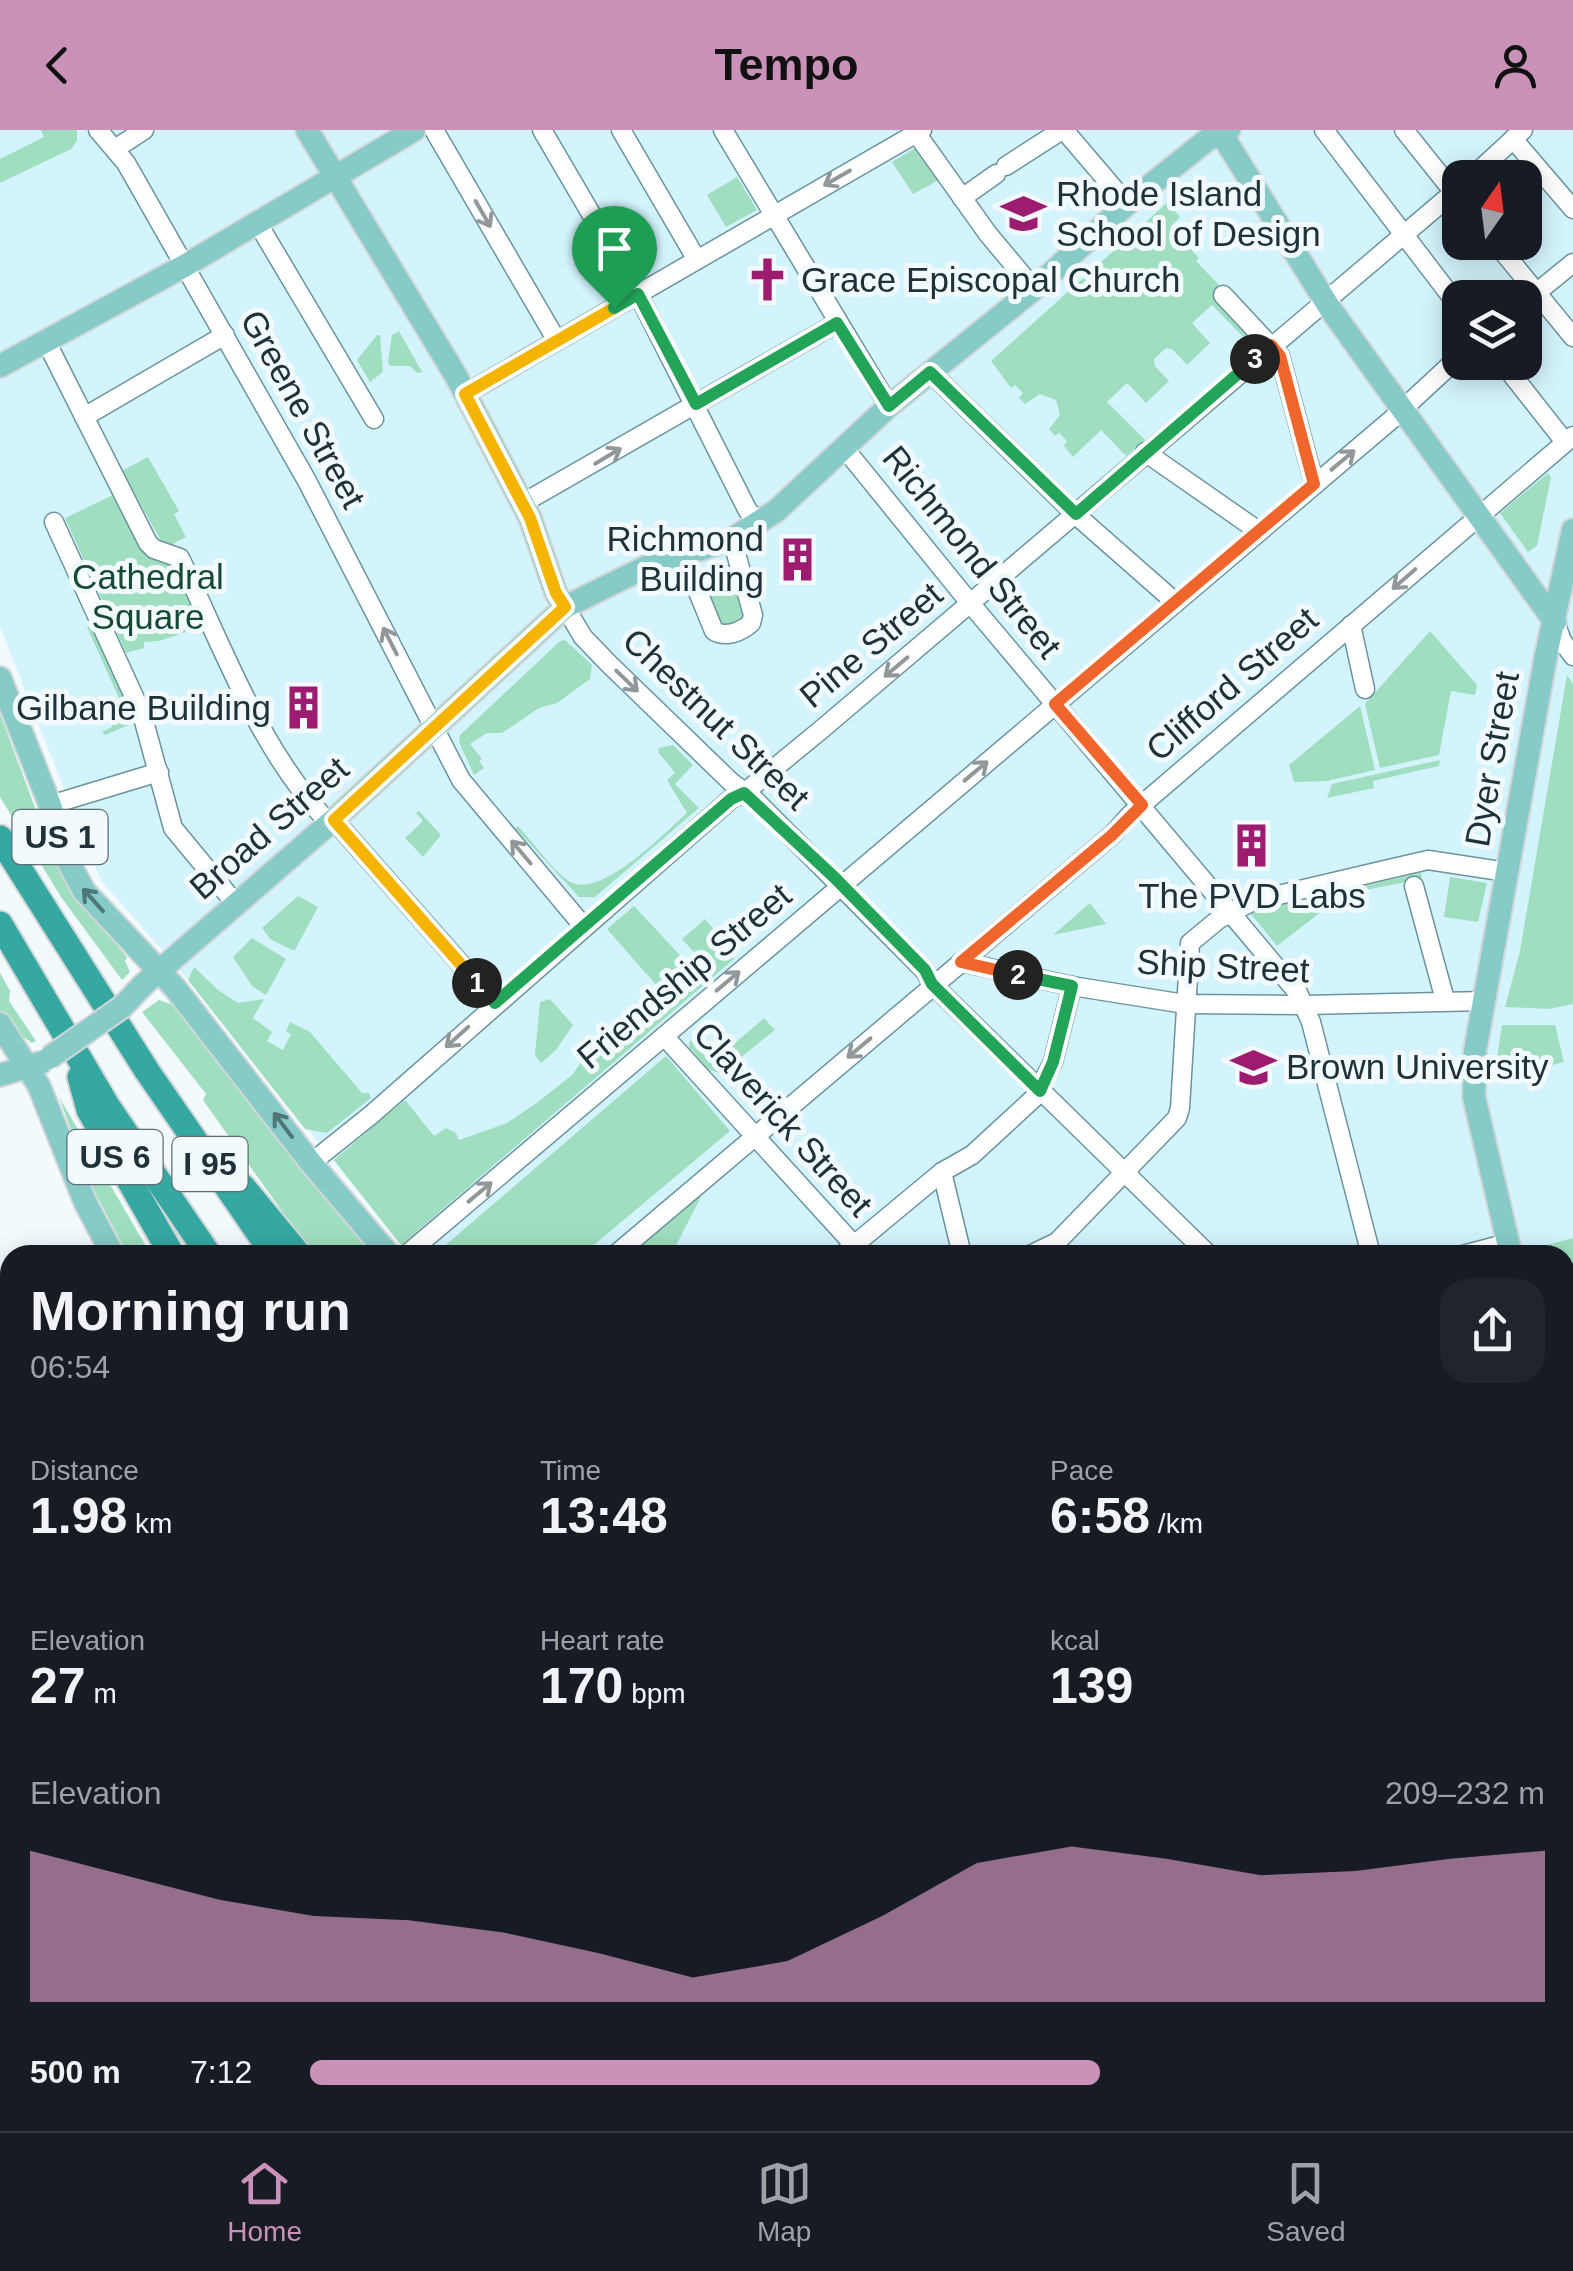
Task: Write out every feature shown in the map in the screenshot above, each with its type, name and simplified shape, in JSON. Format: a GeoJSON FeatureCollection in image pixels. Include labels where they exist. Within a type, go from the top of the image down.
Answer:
{"type":"FeatureCollection","features":[{"type":"Feature","properties":{"kind":"highway","name":"I 95"},"geometry":{"type":"LineString","coordinates":[[0,838],[147,1071],[267,1245]]}},
{"type":"Feature","properties":{"kind":"highway","name":"I 95"},"geometry":{"type":"LineString","coordinates":[[0,924],[51,1059],[201,1245]]}},
{"type":"Feature","properties":{"kind":"highway","name":"US 6"},"geometry":{"type":"LineString","coordinates":[[51,1059],[88,1110],[166,1245]]}},
{"type":"Feature","properties":{"kind":"highway"},"geometry":{"type":"LineString","coordinates":[[147,1071],[292,1245]]}},
{"type":"Feature","properties":{"kind":"main road"},"geometry":{"type":"LineString","coordinates":[[307,130],[427,324],[465,394],[523,503],[556,593],[565,607]]}},
{"type":"Feature","properties":{"kind":"main road"},"geometry":{"type":"LineString","coordinates":[[0,366],[186,266],[414,130]]}},
{"type":"Feature","properties":{"kind":"main road"},"geometry":{"type":"LineString","coordinates":[[1223,131],[1324,300],[1555,622]]}},
{"type":"Feature","properties":{"kind":"main road","name":"Broad Street"},"geometry":{"type":"LineString","coordinates":[[0,1074],[51,1059],[122,1008],[235,903],[332,822],[565,607],[618,579],[732,539],[760,522],[889,406],[1034,289],[1127,204],[1206,140],[1223,131]]}},
{"type":"Feature","properties":{"kind":"main road","name":"Dyer Street"},"geometry":{"type":"LineString","coordinates":[[1509,1245],[1474,1096],[1475,1051],[1546,655],[1573,530]]}},
{"type":"Feature","properties":{"kind":"main road","name":"US 1"},"geometry":{"type":"LineString","coordinates":[[0,678],[50,805],[66,858],[84,891],[151,979]]}},
{"type":"Feature","properties":{"kind":"main road"},"geometry":{"type":"LineString","coordinates":[[151,979],[175,988],[311,1163],[381,1245]]}},
{"type":"Feature","properties":{"kind":"main road"},"geometry":{"type":"LineString","coordinates":[[0,1024],[51,1059],[86,1202],[109,1245]]}},
{"type":"Feature","properties":{"kind":"street","name":"Greene Street"},"geometry":{"type":"LineString","coordinates":[[98,130],[114,149],[186,266],[308,481],[435,728]]}},
{"type":"Feature","properties":{"kind":"street"},"geometry":{"type":"LineString","coordinates":[[114,149],[144,130]]}},
{"type":"Feature","properties":{"kind":"street"},"geometry":{"type":"LineString","coordinates":[[434,130],[556,341]]}},
{"type":"Feature","properties":{"kind":"street"},"geometry":{"type":"LineString","coordinates":[[542,130],[638,294],[748,511],[760,522]]}},
{"type":"Feature","properties":{"kind":"street"},"geometry":{"type":"LineString","coordinates":[[621,130],[697,260]]}},
{"type":"Feature","properties":{"kind":"street"},"geometry":{"type":"LineString","coordinates":[[724,130],[889,406]]}},
{"type":"Feature","properties":{"kind":"street"},"geometry":{"type":"LineString","coordinates":[[1324,130],[1442,284]]}},
{"type":"Feature","properties":{"kind":"street"},"geometry":{"type":"LineString","coordinates":[[1404,130],[1442,175]]}},
{"type":"Feature","properties":{"kind":"street"},"geometry":{"type":"LineString","coordinates":[[465,394],[918,131],[962,198],[1034,289]]}},
{"type":"Feature","properties":{"kind":"street"},"geometry":{"type":"LineString","coordinates":[[962,198],[1066,131],[1127,204]]}},
{"type":"Feature","properties":{"kind":"street"},"geometry":{"type":"LineString","coordinates":[[1491,160],[1518,135],[1573,208]]}},
{"type":"Feature","properties":{"kind":"street","name":"Pine Street"},"geometry":{"type":"LineString","coordinates":[[311,1163],[371,1115],[731,799],[744,793],[1076,514],[1403,233],[1442,205]]}},
{"type":"Feature","properties":{"kind":"street"},"geometry":{"type":"LineString","coordinates":[[258,222],[374,418]]}},
{"type":"Feature","properties":{"kind":"street"},"geometry":{"type":"LineString","coordinates":[[1542,288],[1573,263]]}},
{"type":"Feature","properties":{"kind":"street"},"geometry":{"type":"LineString","coordinates":[[1223,295],[1271,345],[1286,369],[1314,484]]}},
{"type":"Feature","properties":{"kind":"street"},"geometry":{"type":"LineString","coordinates":[[1542,307],[1573,337]]}},
{"type":"Feature","properties":{"kind":"street"},"geometry":{"type":"LineString","coordinates":[[523,503],[837,323]]}},
{"type":"Feature","properties":{"kind":"street"},"geometry":{"type":"LineString","coordinates":[[84,416],[225,334]]}},
{"type":"Feature","properties":{"kind":"street"},"geometry":{"type":"LineString","coordinates":[[47,343],[148,543],[180,558],[256,719],[284,768],[495,1003]]}},
{"type":"Feature","properties":{"kind":"street"},"geometry":{"type":"LineString","coordinates":[[930,372],[1076,514],[1175,602]]}},
{"type":"Feature","properties":{"kind":"street","name":"Friendship Street"},"geometry":{"type":"LineString","coordinates":[[418,1245],[1257,530],[1401,412],[1442,373]]}},
{"type":"Feature","properties":{"kind":"street"},"geometry":{"type":"LineString","coordinates":[[1518,380],[1569,439]]}},
{"type":"Feature","properties":{"kind":"street","name":"Clifford Street"},"geometry":{"type":"LineString","coordinates":[[627,1245],[1112,835],[1142,805],[1569,439]]}},
{"type":"Feature","properties":{"kind":"street","name":"Richmond Street"},"geometry":{"type":"LineString","coordinates":[[845,449],[1305,1005],[1369,1245]]}},
{"type":"Feature","properties":{"kind":"street"},"geometry":{"type":"LineString","coordinates":[[1145,452],[1257,530]]}},
{"type":"Feature","properties":{"kind":"street"},"geometry":{"type":"LineString","coordinates":[[54,522],[142,714],[172,828],[235,903]]}},
{"type":"Feature","properties":{"kind":"street"},"geometry":{"type":"LineString","coordinates":[[683,556],[714,631],[724,635],[738,632],[751,623],[753,615],[732,539]]}},
{"type":"Feature","properties":{"kind":"street","name":"Chestnut Street"},"geometry":{"type":"LineString","coordinates":[[565,607],[596,650],[842,886],[925,970],[932,984],[1199,1245]]}},
{"type":"Feature","properties":{"kind":"street"},"geometry":{"type":"LineString","coordinates":[[1555,622],[1573,656]]}},
{"type":"Feature","properties":{"kind":"street"},"geometry":{"type":"LineString","coordinates":[[1351,625],[1365,690]]}},
{"type":"Feature","properties":{"kind":"street"},"geometry":{"type":"LineString","coordinates":[[435,728],[461,780],[584,927]]}},
{"type":"Feature","properties":{"kind":"street"},"geometry":{"type":"LineString","coordinates":[[50,805],[159,772]]}},
{"type":"Feature","properties":{"kind":"street"},"geometry":{"type":"LineString","coordinates":[[1052,1245],[1168,1130],[1180,1108],[1190,943],[1253,900],[1428,860],[1507,872]]}},
{"type":"Feature","properties":{"kind":"street"},"geometry":{"type":"LineString","coordinates":[[1414,886],[1445,1000]]}},
{"type":"Feature","properties":{"kind":"street","name":"Ship Street"},"geometry":{"type":"LineString","coordinates":[[961,962],[1072,986],[1185,1004],[1484,1000]]}},
{"type":"Feature","properties":{"kind":"street"},"geometry":{"type":"LineString","coordinates":[[854,1245],[942,1172],[999,1132],[1040,1091],[1053,1062],[1072,986]]}},
{"type":"Feature","properties":{"kind":"street","name":"Claverick Street"},"geometry":{"type":"LineString","coordinates":[[664,1036],[844,1245]]}},
{"type":"Feature","properties":{"kind":"street"},"geometry":{"type":"LineString","coordinates":[[942,1172],[960,1245]]}},
{"type":"Feature","properties":{"kind":"shaded area"},"geometry":{"type":"Polygon","coordinates":[[[0,130],[1573,130],[1573,1245],[401,1245],[188,980],[100,879],[0,627],[0,130]]]}},
{"type":"Feature","properties":{"kind":"green space"},"geometry":{"type":"Polygon","coordinates":[[[41,130],[77,130],[77,141],[71,149],[0,183],[0,159],[44,137],[41,130]]]}},
{"type":"Feature","properties":{"kind":"green space"},"geometry":{"type":"Polygon","coordinates":[[[917,147],[941,179],[913,194],[892,162],[917,147]]]}},
{"type":"Feature","properties":{"kind":"green space"},"geometry":{"type":"Polygon","coordinates":[[[737,177],[757,210],[726,227],[707,195],[737,177]]]}},
{"type":"Feature","properties":{"kind":"green space"},"geometry":{"type":"Polygon","coordinates":[[[1178,193],[1181,197],[1171,206],[1180,217],[1170,227],[1199,258],[1196,261],[1268,332],[1253,347],[1212,305],[1192,323],[1210,343],[1187,365],[1166,348],[1154,359],[1155,366],[1169,381],[1146,403],[1127,383],[1107,402],[1145,440],[1126,456],[1101,430],[1073,457],[1064,446],[1067,441],[1049,429],[1060,415],[1056,400],[1040,394],[1025,404],[1019,398],[1023,393],[1015,385],[1011,388],[991,361],[1178,193]]]}},
{"type":"Feature","properties":{"kind":"green space"},"geometry":{"type":"Polygon","coordinates":[[[399,331],[422,372],[417,373],[410,366],[390,366],[392,335],[399,331]]]}},
{"type":"Feature","properties":{"kind":"green space"},"geometry":{"type":"Polygon","coordinates":[[[377,335],[383,372],[370,382],[357,360],[377,335]]]}},
{"type":"Feature","properties":{"kind":"green space"},"geometry":{"type":"Polygon","coordinates":[[[148,457],[179,511],[174,514],[186,537],[165,548],[122,471],[148,457]]]}},
{"type":"Feature","properties":{"kind":"green space"},"geometry":{"type":"Polygon","coordinates":[[[1548,473],[1551,477],[1537,546],[1528,552],[1500,513],[1548,473]]]}},
{"type":"Feature","properties":{"kind":"green space","name":"Cathedral Square"},"geometry":{"type":"Polygon","coordinates":[[[113,495],[141,550],[179,565],[208,631],[195,629],[144,642],[144,648],[126,653],[65,518],[113,495]]]}},
{"type":"Feature","properties":{"kind":"green space"},"geometry":{"type":"Polygon","coordinates":[[[732,563],[746,615],[740,624],[721,627],[696,575],[732,563]]]}},
{"type":"Feature","properties":{"kind":"green space"},"geometry":{"type":"Polygon","coordinates":[[[92,625],[136,722],[105,735],[102,732],[112,727],[111,723],[127,716],[87,627],[92,625]]]}},
{"type":"Feature","properties":{"kind":"green space"},"geometry":{"type":"Polygon","coordinates":[[[1430,631],[1477,685],[1475,695],[1451,691],[1439,755],[1380,768],[1365,704],[1430,631]]]}},
{"type":"Feature","properties":{"kind":"green space"},"geometry":{"type":"Polygon","coordinates":[[[565,640],[592,665],[590,679],[557,703],[539,708],[502,733],[487,733],[470,744],[484,768],[474,775],[459,742],[460,735],[565,640]]]}},
{"type":"Feature","properties":{"kind":"green space"},"geometry":{"type":"Polygon","coordinates":[[[1567,675],[1573,684],[1573,1004],[1549,1009],[1505,1007],[1520,951],[1567,675]]]}},
{"type":"Feature","properties":{"kind":"green space"},"geometry":{"type":"Polygon","coordinates":[[[1360,706],[1375,770],[1327,781],[1294,782],[1289,765],[1360,706]]]}},
{"type":"Feature","properties":{"kind":"green space"},"geometry":{"type":"Polygon","coordinates":[[[0,714],[58,869],[83,907],[127,957],[130,972],[122,980],[61,897],[0,797],[0,714]]]}},
{"type":"Feature","properties":{"kind":"green space"},"geometry":{"type":"Polygon","coordinates":[[[673,745],[693,765],[675,784],[699,808],[595,897],[579,897],[515,828],[518,826],[567,880],[580,885],[613,874],[687,813],[667,780],[675,773],[658,752],[659,748],[673,745]]]}},
{"type":"Feature","properties":{"kind":"green space"},"geometry":{"type":"Polygon","coordinates":[[[1440,760],[1439,766],[1373,781],[1374,788],[1327,798],[1332,784],[1440,760]]]}},
{"type":"Feature","properties":{"kind":"green space"},"geometry":{"type":"Polygon","coordinates":[[[419,811],[441,835],[423,857],[405,838],[423,821],[416,813],[419,811]]]}},
{"type":"Feature","properties":{"kind":"green space"},"geometry":{"type":"Polygon","coordinates":[[[1421,873],[1422,879],[1344,894],[1277,946],[1251,914],[1256,910],[1421,873]]]}},
{"type":"Feature","properties":{"kind":"green space"},"geometry":{"type":"Polygon","coordinates":[[[1450,877],[1487,883],[1478,922],[1444,917],[1450,877]]]}},
{"type":"Feature","properties":{"kind":"green space"},"geometry":{"type":"Polygon","coordinates":[[[298,896],[318,907],[292,950],[270,939],[262,928],[298,896]]]}},
{"type":"Feature","properties":{"kind":"green space"},"geometry":{"type":"Polygon","coordinates":[[[1090,903],[1106,924],[1053,935],[1090,903]]]}},
{"type":"Feature","properties":{"kind":"green space"},"geometry":{"type":"Polygon","coordinates":[[[634,906],[706,983],[401,1245],[334,1160],[405,1100],[434,1136],[446,1128],[456,1133],[459,1140],[507,1123],[572,1075],[599,1036],[657,986],[607,929],[634,906]]]}},
{"type":"Feature","properties":{"kind":"green space"},"geometry":{"type":"Polygon","coordinates":[[[705,919],[727,944],[724,948],[734,959],[712,978],[710,970],[682,939],[705,919]]]}},
{"type":"Feature","properties":{"kind":"green space"},"geometry":{"type":"Polygon","coordinates":[[[252,938],[286,959],[266,995],[252,986],[233,957],[252,938]]]}},
{"type":"Feature","properties":{"kind":"green space"},"geometry":{"type":"Polygon","coordinates":[[[194,967],[238,1003],[264,999],[253,1018],[272,1032],[267,1041],[283,1050],[291,1034],[286,1031],[290,1022],[310,1032],[362,1093],[369,1093],[371,1098],[327,1133],[305,1129],[188,980],[194,967]]]}},
{"type":"Feature","properties":{"kind":"green space"},"geometry":{"type":"Polygon","coordinates":[[[0,973],[10,991],[9,1001],[36,1041],[32,1043],[22,1036],[16,1037],[0,1013],[0,973]]]}},
{"type":"Feature","properties":{"kind":"green space"},"geometry":{"type":"Polygon","coordinates":[[[550,999],[573,1025],[556,1050],[541,1063],[535,1055],[540,1002],[550,999]]]}},
{"type":"Feature","properties":{"kind":"green space"},"geometry":{"type":"Polygon","coordinates":[[[159,1000],[171,1004],[364,1245],[306,1245],[203,1100],[206,1094],[142,1012],[159,1000]]]}},
{"type":"Feature","properties":{"kind":"green space"},"geometry":{"type":"Polygon","coordinates":[[[764,1018],[775,1030],[721,1073],[709,1070],[689,1047],[690,1040],[712,1063],[764,1018]]]}},
{"type":"Feature","properties":{"kind":"green space"},"geometry":{"type":"Polygon","coordinates":[[[1502,1025],[1555,1025],[1564,1062],[1494,1079],[1502,1025]]]}},
{"type":"Feature","properties":{"kind":"green space"},"geometry":{"type":"Polygon","coordinates":[[[666,1056],[730,1131],[594,1245],[446,1245],[666,1056]]]}},
{"type":"Feature","properties":{"kind":"green space"},"geometry":{"type":"Polygon","coordinates":[[[59,1097],[145,1245],[123,1245],[90,1183],[59,1097]]]}},
{"type":"Feature","properties":{"kind":"green space"},"geometry":{"type":"Polygon","coordinates":[[[703,1193],[676,1245],[643,1245],[703,1193]]]}},
{"type":"Feature","properties":{"kind":"green space"},"geometry":{"type":"Polygon","coordinates":[[[1573,1238],[1573,1245],[1546,1245],[1573,1238]]]}},
{"type":"Feature","properties":{"kind":"place","name":"Rhode Island School of Design"},"geometry":{"type":"Point","coordinates":[1023,214]}},
{"type":"Feature","properties":{"kind":"place","name":"Grace Episcopal Church"},"geometry":{"type":"Point","coordinates":[768,280]}},
{"type":"Feature","properties":{"kind":"place","name":"Richmond Building"},"geometry":{"type":"Point","coordinates":[797,559]}},
{"type":"Feature","properties":{"kind":"place","name":"Gilbane Building"},"geometry":{"type":"Point","coordinates":[304,708]}},
{"type":"Feature","properties":{"kind":"place","name":"The PVD Labs"},"geometry":{"type":"Point","coordinates":[1252,846]}},
{"type":"Feature","properties":{"kind":"place","name":"Brown University"},"geometry":{"type":"Point","coordinates":[1253,1067]}},
{"type":"Feature","properties":{"kind":"route"},"geometry":{"type":"LineString","coordinates":[[638,294],[696,404],[837,323],[889,406],[930,372],[1076,514],[1271,345],[1280,356],[1314,484],[1055,704],[1142,805],[1112,835],[961,962],[1072,986],[1053,1062],[1040,1091],[932,984],[925,970],[835,878],[744,793],[731,799],[495,1003],[334,820],[565,607],[556,593],[530,518],[465,394],[614,308],[638,294]]}}]}
